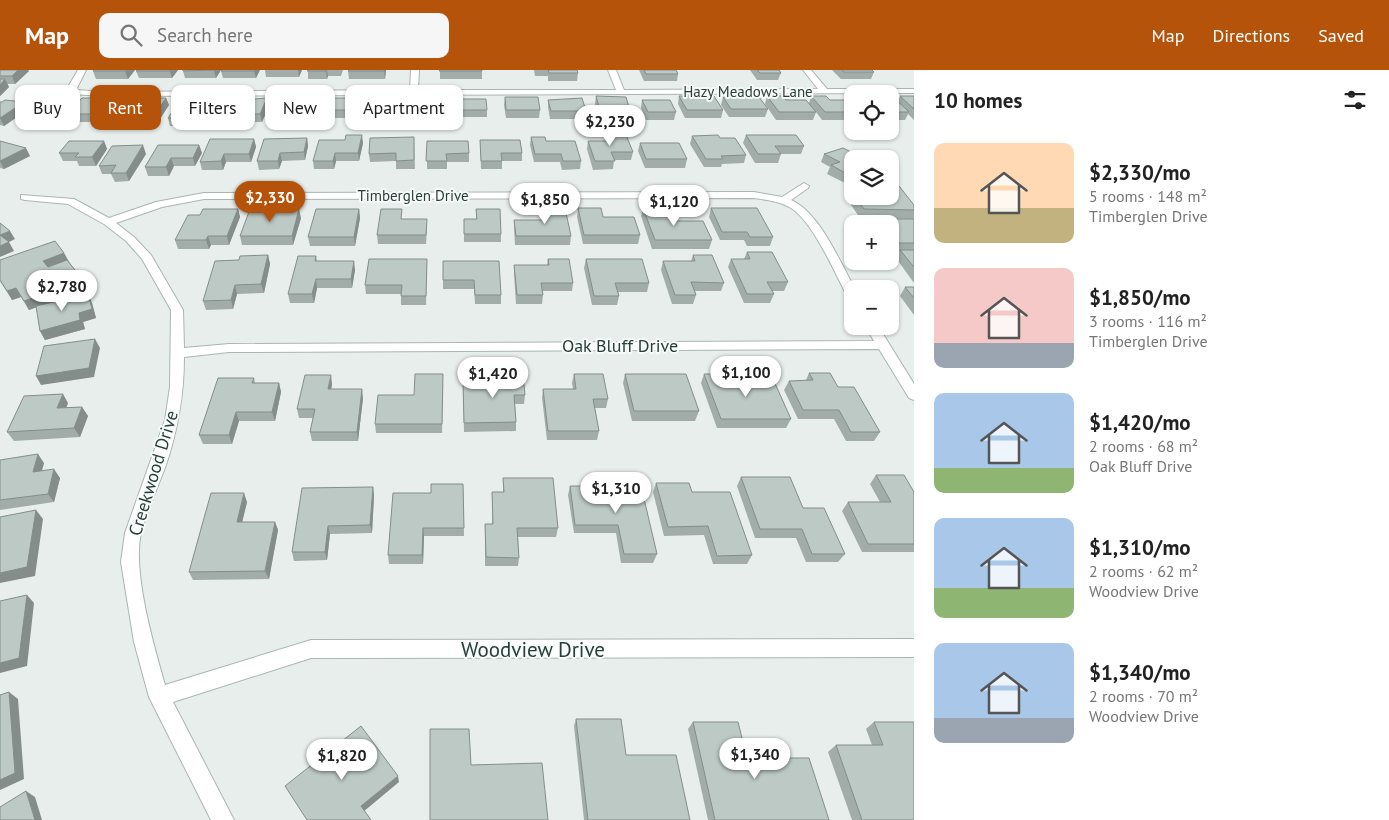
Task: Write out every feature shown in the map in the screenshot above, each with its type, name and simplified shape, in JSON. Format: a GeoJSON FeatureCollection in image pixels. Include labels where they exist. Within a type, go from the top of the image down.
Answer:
{"type":"FeatureCollection","features":[{"type":"Feature","properties":{"kind":"street","name":"Hazy Meadows Lane"},"geometry":{"type":"LineString","coordinates":[[82,70],[72,87],[72,92],[106,94],[345,93]]}},
{"type":"Feature","properties":{"kind":"street"},"geometry":{"type":"LineString","coordinates":[[414,85],[415,70]]}},
{"type":"Feature","properties":{"kind":"street"},"geometry":{"type":"LineString","coordinates":[[612,70],[621,92]]}},
{"type":"Feature","properties":{"kind":"street"},"geometry":{"type":"LineString","coordinates":[[807,70],[824,91]]}},
{"type":"Feature","properties":{"kind":"street","name":"Hazy Meadows Lane"},"geometry":{"type":"LineString","coordinates":[[463,93],[914,91]]}},
{"type":"Feature","properties":{"kind":"street"},"geometry":{"type":"LineString","coordinates":[[783,201],[804,186]]}},
{"type":"Feature","properties":{"kind":"street","name":"Timberglen Drive"},"geometry":{"type":"LineString","coordinates":[[108,222],[160,204],[204,196],[754,195],[783,201],[798,209],[816,232],[844,280]]}},
{"type":"Feature","properties":{"kind":"street","name":"Creekwood Drive"},"geometry":{"type":"LineString","coordinates":[[25,197],[70,201],[108,222],[130,239],[147,257],[177,310],[177,387],[172,420],[160,462],[133,532],[130,562],[143,642],[160,697],[223,820]]}},
{"type":"Feature","properties":{"kind":"street"},"geometry":{"type":"LineString","coordinates":[[876,335],[914,395]]}},
{"type":"Feature","properties":{"kind":"street","name":"Oak Bluff Drive"},"geometry":{"type":"LineString","coordinates":[[178,353],[229,348],[882,345]]}},
{"type":"Feature","properties":{"kind":"street","name":"Woodview Drive"},"geometry":{"type":"LineString","coordinates":[[160,697],[311,649],[914,648]]}},
{"type":"Feature","properties":{"kind":"building"},"geometry":{"type":"Polygon","coordinates":[[[0,70],[18,70],[12,76],[0,76],[0,70]]]}},
{"type":"Feature","properties":{"kind":"building"},"geometry":{"type":"Polygon","coordinates":[[[94,70],[127,70],[93,71],[94,70]]]}},
{"type":"Feature","properties":{"kind":"building"},"geometry":{"type":"Polygon","coordinates":[[[137,70],[171,70],[136,71],[137,70]]]}},
{"type":"Feature","properties":{"kind":"building"},"geometry":{"type":"Polygon","coordinates":[[[222,70],[255,70],[221,71],[222,70]]]}},
{"type":"Feature","properties":{"kind":"building"},"geometry":{"type":"Polygon","coordinates":[[[326,70],[326,71],[307,71],[326,70]]]}},
{"type":"Feature","properties":{"kind":"building"},"geometry":{"type":"Polygon","coordinates":[[[384,70],[384,71],[348,71],[384,70]]]}},
{"type":"Feature","properties":{"kind":"building"},"geometry":{"type":"Polygon","coordinates":[[[482,70],[482,71],[439,71],[482,70]]]}},
{"type":"Feature","properties":{"kind":"building"},"geometry":{"type":"Polygon","coordinates":[[[548,70],[577,70],[578,73],[549,73],[548,70]]]}},
{"type":"Feature","properties":{"kind":"building"},"geometry":{"type":"Polygon","coordinates":[[[644,70],[676,70],[678,74],[646,74],[644,70]]]}},
{"type":"Feature","properties":{"kind":"building"},"geometry":{"type":"Polygon","coordinates":[[[757,70],[779,70],[781,73],[760,73],[757,70]]]}},
{"type":"Feature","properties":{"kind":"building"},"geometry":{"type":"Polygon","coordinates":[[[842,70],[872,70],[874,72],[844,72],[842,70]]]}},
{"type":"Feature","properties":{"kind":"building"},"geometry":{"type":"Polygon","coordinates":[[[596,96],[626,97],[629,107],[599,107],[596,96]]]}},
{"type":"Feature","properties":{"kind":"building"},"geometry":{"type":"Polygon","coordinates":[[[679,96],[714,96],[723,110],[687,110],[679,96]]]}},
{"type":"Feature","properties":{"kind":"building"},"geometry":{"type":"Polygon","coordinates":[[[767,96],[783,96],[786,100],[806,100],[816,112],[779,112],[767,96]]]}},
{"type":"Feature","properties":{"kind":"building"},"geometry":{"type":"Polygon","coordinates":[[[811,96],[826,96],[830,100],[844,100],[844,112],[825,112],[811,96]]]}},
{"type":"Feature","properties":{"kind":"building"},"geometry":{"type":"Polygon","coordinates":[[[900,96],[914,96],[914,109],[900,96]]]}},
{"type":"Feature","properties":{"kind":"building"},"geometry":{"type":"Polygon","coordinates":[[[505,97],[538,97],[540,110],[506,110],[505,97]]]}},
{"type":"Feature","properties":{"kind":"building"},"geometry":{"type":"Polygon","coordinates":[[[723,97],[759,97],[768,109],[731,109],[723,97]]]}},
{"type":"Feature","properties":{"kind":"building"},"geometry":{"type":"Polygon","coordinates":[[[82,98],[90,98],[90,114],[80,114],[80,100],[82,98]]]}},
{"type":"Feature","properties":{"kind":"building"},"geometry":{"type":"Polygon","coordinates":[[[161,98],[166,98],[161,105],[161,98]]]}},
{"type":"Feature","properties":{"kind":"building"},"geometry":{"type":"Polygon","coordinates":[[[265,98],[260,114],[255,114],[255,99],[265,98]]]}},
{"type":"Feature","properties":{"kind":"building"},"geometry":{"type":"Polygon","coordinates":[[[335,98],[345,98],[345,110],[335,110],[335,98]]]}},
{"type":"Feature","properties":{"kind":"building"},"geometry":{"type":"Polygon","coordinates":[[[582,98],[586,111],[551,111],[548,100],[582,98]]]}},
{"type":"Feature","properties":{"kind":"building"},"geometry":{"type":"Polygon","coordinates":[[[463,99],[486,99],[487,110],[463,110],[463,99]]]}},
{"type":"Feature","properties":{"kind":"building"},"geometry":{"type":"Polygon","coordinates":[[[5,100],[15,101],[15,108],[0,118],[0,102],[5,100]]]}},
{"type":"Feature","properties":{"kind":"building"},"geometry":{"type":"Polygon","coordinates":[[[642,100],[670,100],[676,112],[648,112],[642,100]]]}},
{"type":"Feature","properties":{"kind":"building"},"geometry":{"type":"Polygon","coordinates":[[[899,103],[909,112],[899,112],[899,103]]]}},
{"type":"Feature","properties":{"kind":"building"},"geometry":{"type":"Polygon","coordinates":[[[346,135],[362,135],[358,153],[335,153],[333,161],[313,161],[319,140],[345,140],[346,135]]]}},
{"type":"Feature","properties":{"kind":"building"},"geometry":{"type":"Polygon","coordinates":[[[606,135],[626,135],[633,152],[611,152],[615,161],[595,161],[588,141],[608,141],[606,135]]]}},
{"type":"Feature","properties":{"kind":"building"},"geometry":{"type":"Polygon","coordinates":[[[718,135],[720,138],[735,138],[746,155],[721,156],[723,159],[706,159],[692,136],[718,135]]]}},
{"type":"Feature","properties":{"kind":"building"},"geometry":{"type":"Polygon","coordinates":[[[746,135],[796,135],[804,146],[775,146],[781,154],[758,154],[746,135]]]}},
{"type":"Feature","properties":{"kind":"building"},"geometry":{"type":"Polygon","coordinates":[[[414,137],[414,160],[396,161],[396,153],[369,154],[370,138],[414,137]]]}},
{"type":"Feature","properties":{"kind":"building"},"geometry":{"type":"Polygon","coordinates":[[[531,137],[545,137],[546,141],[575,141],[581,161],[563,161],[561,154],[535,154],[531,137]]]}},
{"type":"Feature","properties":{"kind":"building"},"geometry":{"type":"Polygon","coordinates":[[[307,138],[304,152],[280,153],[278,161],[257,161],[264,139],[307,138]]]}},
{"type":"Feature","properties":{"kind":"building"},"geometry":{"type":"Polygon","coordinates":[[[210,139],[254,139],[249,154],[224,154],[221,161],[200,162],[210,139]]]}},
{"type":"Feature","properties":{"kind":"building"},"geometry":{"type":"Polygon","coordinates":[[[480,140],[520,140],[522,153],[501,153],[502,161],[481,161],[480,140]]]}},
{"type":"Feature","properties":{"kind":"building"},"geometry":{"type":"Polygon","coordinates":[[[0,141],[26,148],[0,161],[0,141]]]}},
{"type":"Feature","properties":{"kind":"building"},"geometry":{"type":"Polygon","coordinates":[[[69,141],[104,141],[92,157],[75,157],[79,153],[59,153],[69,141]]]}},
{"type":"Feature","properties":{"kind":"building"},"geometry":{"type":"Polygon","coordinates":[[[427,141],[468,141],[469,153],[446,154],[447,161],[426,161],[427,141]]]}},
{"type":"Feature","properties":{"kind":"building"},"geometry":{"type":"Polygon","coordinates":[[[640,143],[679,143],[687,159],[646,159],[640,143]]]}},
{"type":"Feature","properties":{"kind":"building"},"geometry":{"type":"Polygon","coordinates":[[[143,145],[126,173],[111,173],[116,165],[99,166],[112,146],[143,145]]]}},
{"type":"Feature","properties":{"kind":"building"},"geometry":{"type":"Polygon","coordinates":[[[158,145],[199,145],[193,158],[171,158],[166,167],[145,167],[158,145]]]}},
{"type":"Feature","properties":{"kind":"building"},"geometry":{"type":"Polygon","coordinates":[[[843,148],[847,150],[844,150],[844,172],[831,165],[840,162],[824,154],[843,148]]]}},
{"type":"Feature","properties":{"kind":"building"},"geometry":{"type":"Polygon","coordinates":[[[899,186],[914,205],[914,210],[864,209],[861,205],[899,205],[899,186]]]}},
{"type":"Feature","properties":{"kind":"building"},"geometry":{"type":"Polygon","coordinates":[[[544,208],[565,208],[571,236],[516,236],[514,220],[546,220],[544,208]]]}},
{"type":"Feature","properties":{"kind":"building"},"geometry":{"type":"Polygon","coordinates":[[[578,208],[601,208],[603,217],[634,217],[640,235],[584,235],[578,208]]]}},
{"type":"Feature","properties":{"kind":"building"},"geometry":{"type":"Polygon","coordinates":[[[643,208],[667,208],[672,221],[703,221],[712,240],[655,240],[643,208]]]}},
{"type":"Feature","properties":{"kind":"building"},"geometry":{"type":"Polygon","coordinates":[[[711,208],[757,208],[773,237],[750,237],[747,232],[722,232],[711,208]]]}},
{"type":"Feature","properties":{"kind":"building"},"geometry":{"type":"Polygon","coordinates":[[[203,209],[238,209],[227,236],[208,236],[206,240],[175,240],[188,215],[200,215],[203,209]]]}},
{"type":"Feature","properties":{"kind":"building"},"geometry":{"type":"Polygon","coordinates":[[[250,209],[299,209],[292,236],[240,236],[250,209]]]}},
{"type":"Feature","properties":{"kind":"building"},"geometry":{"type":"Polygon","coordinates":[[[316,209],[359,209],[354,237],[308,237],[316,209]]]}},
{"type":"Feature","properties":{"kind":"building"},"geometry":{"type":"Polygon","coordinates":[[[381,209],[402,209],[401,219],[427,219],[426,235],[377,235],[381,209]]]}},
{"type":"Feature","properties":{"kind":"building"},"geometry":{"type":"Polygon","coordinates":[[[476,209],[500,209],[501,234],[464,234],[464,219],[477,219],[476,209]]]}},
{"type":"Feature","properties":{"kind":"building"},"geometry":{"type":"Polygon","coordinates":[[[899,219],[914,219],[914,243],[899,243],[899,219]]]}},
{"type":"Feature","properties":{"kind":"building"},"geometry":{"type":"Polygon","coordinates":[[[0,223],[10,231],[0,235],[0,223]]]}},
{"type":"Feature","properties":{"kind":"building"},"geometry":{"type":"Polygon","coordinates":[[[0,235],[9,242],[0,246],[0,235]]]}},
{"type":"Feature","properties":{"kind":"building"},"geometry":{"type":"Polygon","coordinates":[[[55,241],[64,253],[43,261],[48,267],[67,260],[83,280],[24,301],[16,288],[7,291],[0,280],[0,260],[55,241]]]}},
{"type":"Feature","properties":{"kind":"building"},"geometry":{"type":"Polygon","coordinates":[[[900,250],[914,250],[914,267],[900,250]]]}},
{"type":"Feature","properties":{"kind":"building"},"geometry":{"type":"Polygon","coordinates":[[[747,252],[772,252],[788,282],[767,282],[774,294],[747,294],[731,259],[750,259],[747,252]]]}},
{"type":"Feature","properties":{"kind":"building"},"geometry":{"type":"Polygon","coordinates":[[[268,255],[261,284],[235,285],[231,300],[203,301],[215,261],[239,260],[240,256],[268,255]]]}},
{"type":"Feature","properties":{"kind":"building"},"geometry":{"type":"Polygon","coordinates":[[[693,255],[712,255],[724,283],[691,282],[696,295],[675,295],[663,261],[695,261],[693,255]]]}},
{"type":"Feature","properties":{"kind":"building"},"geometry":{"type":"Polygon","coordinates":[[[298,256],[316,256],[315,261],[354,261],[351,279],[316,279],[312,294],[288,294],[298,256]]]}},
{"type":"Feature","properties":{"kind":"building"},"geometry":{"type":"Polygon","coordinates":[[[369,259],[427,259],[426,296],[401,296],[402,285],[365,285],[369,259]]]}},
{"type":"Feature","properties":{"kind":"building"},"geometry":{"type":"Polygon","coordinates":[[[548,259],[569,259],[573,283],[541,283],[543,295],[517,295],[514,265],[549,265],[548,259]]]}},
{"type":"Feature","properties":{"kind":"building"},"geometry":{"type":"Polygon","coordinates":[[[586,259],[642,259],[649,283],[615,283],[619,296],[594,296],[586,259]]]}},
{"type":"Feature","properties":{"kind":"building"},"geometry":{"type":"Polygon","coordinates":[[[443,261],[499,261],[501,295],[475,295],[474,280],[443,280],[443,261]]]}},
{"type":"Feature","properties":{"kind":"building"},"geometry":{"type":"Polygon","coordinates":[[[905,287],[914,287],[914,298],[905,287]]]}},
{"type":"Feature","properties":{"kind":"building"},"geometry":{"type":"Polygon","coordinates":[[[88,294],[92,309],[79,313],[80,320],[40,331],[36,306],[88,294]]]}},
{"type":"Feature","properties":{"kind":"building"},"geometry":{"type":"Polygon","coordinates":[[[95,339],[89,368],[36,376],[44,346],[95,339]]]}},
{"type":"Feature","properties":{"kind":"building"},"geometry":{"type":"Polygon","coordinates":[[[809,373],[830,373],[838,387],[854,387],[880,432],[851,432],[839,410],[803,410],[789,381],[813,380],[809,373]]]}},
{"type":"Feature","properties":{"kind":"building"},"geometry":{"type":"Polygon","coordinates":[[[415,374],[443,374],[442,424],[375,424],[378,395],[414,395],[415,374]]]}},
{"type":"Feature","properties":{"kind":"building"},"geometry":{"type":"Polygon","coordinates":[[[523,374],[525,395],[514,395],[516,422],[464,423],[463,383],[489,383],[489,375],[523,374]]]}},
{"type":"Feature","properties":{"kind":"building"},"geometry":{"type":"Polygon","coordinates":[[[574,374],[603,374],[608,399],[593,399],[599,431],[548,431],[543,389],[576,389],[574,374]]]}},
{"type":"Feature","properties":{"kind":"building"},"geometry":{"type":"Polygon","coordinates":[[[625,374],[686,374],[699,411],[634,411],[625,374]]]}},
{"type":"Feature","properties":{"kind":"building"},"geometry":{"type":"Polygon","coordinates":[[[704,374],[732,374],[735,379],[773,379],[791,419],[721,419],[704,374]]]}},
{"type":"Feature","properties":{"kind":"building"},"geometry":{"type":"Polygon","coordinates":[[[305,375],[331,375],[328,389],[362,389],[357,432],[310,432],[315,409],[297,409],[305,375]]]}},
{"type":"Feature","properties":{"kind":"building"},"geometry":{"type":"Polygon","coordinates":[[[218,378],[254,378],[252,383],[279,383],[272,412],[236,412],[229,435],[199,435],[218,378]]]}},
{"type":"Feature","properties":{"kind":"building"},"geometry":{"type":"Polygon","coordinates":[[[63,394],[57,408],[82,407],[74,428],[7,432],[24,396],[63,394]]]}},
{"type":"Feature","properties":{"kind":"building"},"geometry":{"type":"Polygon","coordinates":[[[38,454],[33,472],[54,469],[48,494],[0,500],[0,460],[38,454]]]}},
{"type":"Feature","properties":{"kind":"building"},"geometry":{"type":"Polygon","coordinates":[[[876,475],[904,475],[914,492],[914,544],[868,544],[848,502],[891,502],[876,475]]]}},
{"type":"Feature","properties":{"kind":"building"},"geometry":{"type":"Polygon","coordinates":[[[741,477],[790,477],[803,508],[824,508],[845,554],[812,554],[802,529],[760,529],[741,477]]]}},
{"type":"Feature","properties":{"kind":"building"},"geometry":{"type":"Polygon","coordinates":[[[503,478],[553,478],[558,528],[517,528],[519,558],[486,557],[485,524],[493,524],[492,492],[504,492],[503,478]]]}},
{"type":"Feature","properties":{"kind":"building"},"geometry":{"type":"Polygon","coordinates":[[[656,483],[689,483],[692,492],[730,492],[752,555],[717,556],[708,526],[668,527],[656,483]]]}},
{"type":"Feature","properties":{"kind":"building"},"geometry":{"type":"Polygon","coordinates":[[[431,484],[463,484],[464,528],[423,528],[422,555],[388,555],[393,493],[431,493],[431,484]]]}},
{"type":"Feature","properties":{"kind":"building"},"geometry":{"type":"Polygon","coordinates":[[[570,486],[641,486],[657,554],[624,554],[618,525],[575,525],[570,486]]]}},
{"type":"Feature","properties":{"kind":"building"},"geometry":{"type":"Polygon","coordinates":[[[373,487],[370,525],[328,526],[325,552],[292,552],[302,488],[373,487]]]}},
{"type":"Feature","properties":{"kind":"building"},"geometry":{"type":"Polygon","coordinates":[[[211,493],[244,493],[237,522],[275,522],[265,571],[189,572],[211,493]]]}},
{"type":"Feature","properties":{"kind":"building"},"geometry":{"type":"Polygon","coordinates":[[[36,510],[27,567],[0,573],[0,517],[36,510]]]}},
{"type":"Feature","properties":{"kind":"building"},"geometry":{"type":"Polygon","coordinates":[[[27,595],[19,658],[0,663],[0,601],[27,595]]]}},
{"type":"Feature","properties":{"kind":"building"},"geometry":{"type":"Polygon","coordinates":[[[9,692],[15,773],[0,780],[0,695],[9,692]]]}},
{"type":"Feature","properties":{"kind":"building"},"geometry":{"type":"Polygon","coordinates":[[[576,719],[621,719],[626,755],[676,755],[690,820],[588,820],[576,719]]]}},
{"type":"Feature","properties":{"kind":"building"},"geometry":{"type":"Polygon","coordinates":[[[693,722],[738,722],[747,758],[809,758],[829,820],[715,820],[693,722]]]}},
{"type":"Feature","properties":{"kind":"building"},"geometry":{"type":"Polygon","coordinates":[[[874,722],[914,722],[914,820],[862,820],[836,745],[883,745],[874,722]]]}},
{"type":"Feature","properties":{"kind":"building"},"geometry":{"type":"Polygon","coordinates":[[[361,726],[398,776],[361,806],[371,820],[307,820],[285,786],[361,726]]]}},
{"type":"Feature","properties":{"kind":"building"},"geometry":{"type":"Polygon","coordinates":[[[430,729],[469,729],[471,765],[542,763],[548,820],[430,820],[430,729]]]}},
{"type":"Feature","properties":{"kind":"building"},"geometry":{"type":"Polygon","coordinates":[[[26,791],[35,820],[0,820],[0,807],[26,791]]]}}]}
